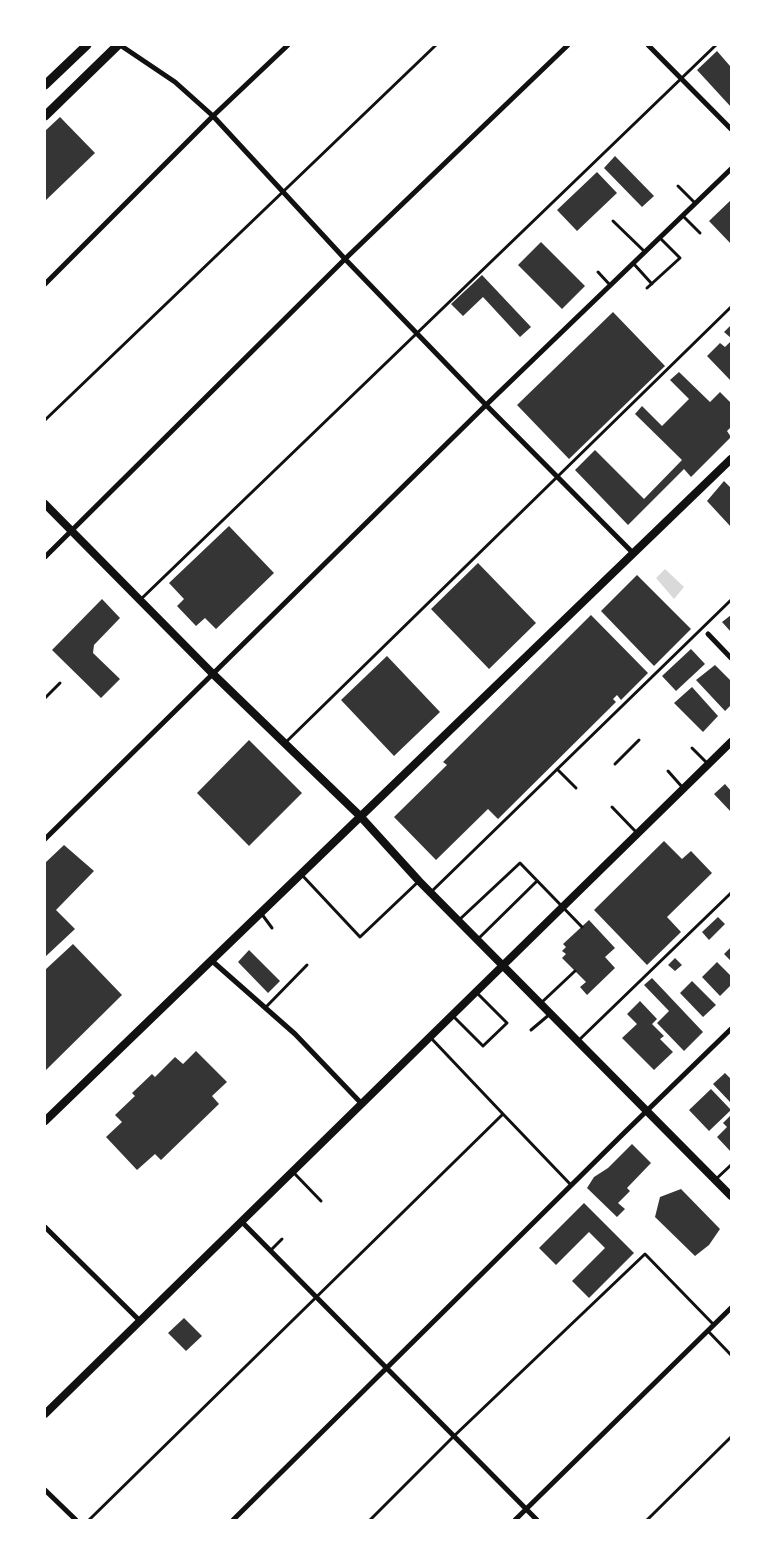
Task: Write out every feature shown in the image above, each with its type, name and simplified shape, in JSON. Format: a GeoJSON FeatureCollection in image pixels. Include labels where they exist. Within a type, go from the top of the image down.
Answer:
{"type":"FeatureCollection","features":[{"type":"Feature","properties":{"kind":"main road"},"geometry":{"type":"LineString","coordinates":[[45,85],[87,45]]}},
{"type":"Feature","properties":{"kind":"main road"},"geometry":{"type":"LineString","coordinates":[[45,116],[119,45]]}},
{"type":"Feature","properties":{"kind":"street"},"geometry":{"type":"LineString","coordinates":[[119,45],[175,82],[213,116],[345,259],[633,553]]}},
{"type":"Feature","properties":{"kind":"street"},"geometry":{"type":"LineString","coordinates":[[45,284],[213,116],[288,45]]}},
{"type":"Feature","properties":{"kind":"street"},"geometry":{"type":"LineString","coordinates":[[45,557],[345,259],[568,45]]}},
{"type":"Feature","properties":{"kind":"street"},"geometry":{"type":"LineString","coordinates":[[648,45],[731,129]]}},
{"type":"Feature","properties":{"kind":"street"},"geometry":{"type":"LineString","coordinates":[[45,839],[486,405],[731,169]]}},
{"type":"Feature","properties":{"kind":"street"},"geometry":{"type":"LineString","coordinates":[[45,1121],[731,459]]}},
{"type":"Feature","properties":{"kind":"street"},"geometry":{"type":"LineString","coordinates":[[45,504],[213,674],[360,816],[419,881],[731,1196]]}},
{"type":"Feature","properties":{"kind":"street"},"geometry":{"type":"LineString","coordinates":[[708,634],[731,658]]}},
{"type":"Feature","properties":{"kind":"street"},"geometry":{"type":"LineString","coordinates":[[45,1414],[242,1222],[361,1102],[731,742]]}},
{"type":"Feature","properties":{"kind":"street"},"geometry":{"type":"LineString","coordinates":[[211,960],[266,1007],[361,1102]]}},
{"type":"Feature","properties":{"kind":"street"},"geometry":{"type":"LineString","coordinates":[[233,1520],[646,1110],[731,1029]]}},
{"type":"Feature","properties":{"kind":"street"},"geometry":{"type":"LineString","coordinates":[[242,1222],[537,1520]]}},
{"type":"Feature","properties":{"kind":"street"},"geometry":{"type":"LineString","coordinates":[[45,1227],[140,1320]]}},
{"type":"Feature","properties":{"kind":"street"},"geometry":{"type":"LineString","coordinates":[[515,1520],[731,1308]]}},
{"type":"Feature","properties":{"kind":"street"},"geometry":{"type":"LineString","coordinates":[[45,1490],[76,1520]]}},
{"type":"Feature","properties":{"kind":"lane"},"geometry":{"type":"LineString","coordinates":[[45,420],[436,45]]}},
{"type":"Feature","properties":{"kind":"lane"},"geometry":{"type":"LineString","coordinates":[[139,600],[716,45]]}},
{"type":"Feature","properties":{"kind":"lane"},"geometry":{"type":"LineString","coordinates":[[678,186],[696,203]]}},
{"type":"Feature","properties":{"kind":"lane"},"geometry":{"type":"LineString","coordinates":[[682,216],[700,233]]}},
{"type":"Feature","properties":{"kind":"lane"},"geometry":{"type":"LineString","coordinates":[[613,221],[645,252]]}},
{"type":"Feature","properties":{"kind":"lane"},"geometry":{"type":"LineString","coordinates":[[647,288],[680,258],[660,238]]}},
{"type":"Feature","properties":{"kind":"lane"},"geometry":{"type":"LineString","coordinates":[[633,263],[652,284]]}},
{"type":"Feature","properties":{"kind":"lane"},"geometry":{"type":"LineString","coordinates":[[598,272],[610,285]]}},
{"type":"Feature","properties":{"kind":"lane"},"geometry":{"type":"LineString","coordinates":[[284,744],[731,307]]}},
{"type":"Feature","properties":{"kind":"lane"},"geometry":{"type":"LineString","coordinates":[[430,892],[731,600]]}},
{"type":"Feature","properties":{"kind":"lane"},"geometry":{"type":"LineString","coordinates":[[45,698],[60,683]]}},
{"type":"Feature","properties":{"kind":"lane"},"geometry":{"type":"LineString","coordinates":[[615,764],[639,740]]}},
{"type":"Feature","properties":{"kind":"lane"},"geometry":{"type":"LineString","coordinates":[[692,748],[708,764]]}},
{"type":"Feature","properties":{"kind":"lane"},"geometry":{"type":"LineString","coordinates":[[557,769],[576,788]]}},
{"type":"Feature","properties":{"kind":"lane"},"geometry":{"type":"LineString","coordinates":[[668,771],[683,788]]}},
{"type":"Feature","properties":{"kind":"lane"},"geometry":{"type":"LineString","coordinates":[[612,807],[637,834]]}},
{"type":"Feature","properties":{"kind":"lane"},"geometry":{"type":"LineString","coordinates":[[458,920],[520,863],[582,927]]}},
{"type":"Feature","properties":{"kind":"lane"},"geometry":{"type":"LineString","coordinates":[[300,874],[360,938],[419,881]]}},
{"type":"Feature","properties":{"kind":"lane"},"geometry":{"type":"LineString","coordinates":[[477,939],[537,881]]}},
{"type":"Feature","properties":{"kind":"lane"},"geometry":{"type":"LineString","coordinates":[[578,1041],[731,893]]}},
{"type":"Feature","properties":{"kind":"lane"},"geometry":{"type":"LineString","coordinates":[[260,912],[272,928]]}},
{"type":"Feature","properties":{"kind":"lane"},"geometry":{"type":"LineString","coordinates":[[266,1007],[307,965]]}},
{"type":"Feature","properties":{"kind":"lane"},"geometry":{"type":"LineString","coordinates":[[540,1004],[575,971]]}},
{"type":"Feature","properties":{"kind":"lane"},"geometry":{"type":"LineString","coordinates":[[452,1015],[483,1046],[507,1023],[476,992]]}},
{"type":"Feature","properties":{"kind":"lane"},"geometry":{"type":"LineString","coordinates":[[531,1030],[551,1014]]}},
{"type":"Feature","properties":{"kind":"lane"},"geometry":{"type":"LineString","coordinates":[[430,1036],[571,1185]]}},
{"type":"Feature","properties":{"kind":"lane"},"geometry":{"type":"LineString","coordinates":[[89,1520],[502,1114]]}},
{"type":"Feature","properties":{"kind":"lane"},"geometry":{"type":"LineString","coordinates":[[715,1180],[731,1165]]}},
{"type":"Feature","properties":{"kind":"lane"},"geometry":{"type":"LineString","coordinates":[[293,1171],[321,1201]]}},
{"type":"Feature","properties":{"kind":"lane"},"geometry":{"type":"LineString","coordinates":[[270,1250],[282,1239]]}},
{"type":"Feature","properties":{"kind":"lane"},"geometry":{"type":"LineString","coordinates":[[370,1520],[454,1436],[645,1254],[714,1325]]}},
{"type":"Feature","properties":{"kind":"lane"},"geometry":{"type":"LineString","coordinates":[[708,1331],[731,1354]]}},
{"type":"Feature","properties":{"kind":"lane"},"geometry":{"type":"LineString","coordinates":[[647,1520],[731,1437]]}},
{"type":"Feature","properties":{"kind":"shaded area"},"geometry":{"type":"Polygon","coordinates":[[[665,569],[684,587],[674,599],[656,578],[665,569]]]}},
{"type":"Feature","properties":{"kind":"building"},"geometry":{"type":"Polygon","coordinates":[[[717,51],[730,66],[731,64],[731,107],[697,70],[717,51]]]}},
{"type":"Feature","properties":{"kind":"building"},"geometry":{"type":"Polygon","coordinates":[[[60,117],[95,153],[45,201],[45,131],[60,117]]]}},
{"type":"Feature","properties":{"kind":"building"},"geometry":{"type":"Polygon","coordinates":[[[615,156],[654,196],[642,207],[604,168],[615,156]]]}},
{"type":"Feature","properties":{"kind":"building"},"geometry":{"type":"Polygon","coordinates":[[[597,172],[617,193],[577,231],[557,210],[597,172]]]}},
{"type":"Feature","properties":{"kind":"building"},"geometry":{"type":"Polygon","coordinates":[[[731,200],[731,244],[709,221],[731,200]]]}},
{"type":"Feature","properties":{"kind":"building"},"geometry":{"type":"Polygon","coordinates":[[[541,242],[585,286],[562,309],[518,265],[541,242]]]}},
{"type":"Feature","properties":{"kind":"building"},"geometry":{"type":"Polygon","coordinates":[[[482,275],[531,327],[520,337],[483,297],[463,316],[451,304],[482,275]]]}},
{"type":"Feature","properties":{"kind":"building"},"geometry":{"type":"Polygon","coordinates":[[[613,312],[665,366],[569,459],[517,405],[613,312]]]}},
{"type":"Feature","properties":{"kind":"building"},"geometry":{"type":"Polygon","coordinates":[[[731,325],[731,338],[724,332],[731,325]]]}},
{"type":"Feature","properties":{"kind":"building"},"geometry":{"type":"Polygon","coordinates":[[[731,341],[731,381],[707,356],[720,343],[725,347],[731,341]]]}},
{"type":"Feature","properties":{"kind":"building"},"geometry":{"type":"Polygon","coordinates":[[[679,372],[710,402],[720,392],[731,403],[731,427],[727,431],[731,437],[691,477],[684,469],[628,525],[575,470],[595,450],[644,499],[682,460],[635,414],[642,406],[662,426],[689,399],[670,380],[679,372]]]}},
{"type":"Feature","properties":{"kind":"building"},"geometry":{"type":"Polygon","coordinates":[[[724,481],[731,488],[731,527],[707,501],[724,481]]]}},
{"type":"Feature","properties":{"kind":"building"},"geometry":{"type":"Polygon","coordinates":[[[229,526],[274,573],[216,629],[205,618],[196,626],[177,606],[184,599],[169,583],[229,526]]]}},
{"type":"Feature","properties":{"kind":"building"},"geometry":{"type":"Polygon","coordinates":[[[478,563],[536,623],[489,669],[431,609],[478,563]]]}},
{"type":"Feature","properties":{"kind":"building"},"geometry":{"type":"Polygon","coordinates":[[[637,575],[691,629],[654,666],[601,611],[637,575]]]}},
{"type":"Feature","properties":{"kind":"building"},"geometry":{"type":"Polygon","coordinates":[[[102,599],[120,618],[94,645],[93,653],[120,679],[101,698],[52,650],[102,599]]]}},
{"type":"Feature","properties":{"kind":"building"},"geometry":{"type":"Polygon","coordinates":[[[591,615],[648,673],[621,700],[617,695],[613,699],[616,702],[498,819],[488,809],[436,860],[394,817],[447,765],[443,762],[591,615]]]}},
{"type":"Feature","properties":{"kind":"building"},"geometry":{"type":"Polygon","coordinates":[[[731,615],[731,632],[722,622],[731,615]]]}},
{"type":"Feature","properties":{"kind":"building"},"geometry":{"type":"Polygon","coordinates":[[[691,649],[705,664],[676,691],[662,676],[691,649]]]}},
{"type":"Feature","properties":{"kind":"building"},"geometry":{"type":"Polygon","coordinates":[[[387,656],[440,712],[394,756],[341,700],[387,656]]]}},
{"type":"Feature","properties":{"kind":"building"},"geometry":{"type":"Polygon","coordinates":[[[715,665],[731,681],[731,705],[725,711],[696,680],[715,665]]]}},
{"type":"Feature","properties":{"kind":"building"},"geometry":{"type":"Polygon","coordinates":[[[692,687],[718,716],[703,732],[674,703],[692,687]]]}},
{"type":"Feature","properties":{"kind":"building"},"geometry":{"type":"Polygon","coordinates":[[[249,740],[302,793],[249,846],[197,793],[249,740]]]}},
{"type":"Feature","properties":{"kind":"building"},"geometry":{"type":"Polygon","coordinates":[[[725,784],[731,791],[731,812],[714,794],[725,784]]]}},
{"type":"Feature","properties":{"kind":"building"},"geometry":{"type":"Polygon","coordinates":[[[664,841],[682,859],[691,851],[712,873],[667,917],[681,932],[647,965],[594,910],[664,841]]]}},
{"type":"Feature","properties":{"kind":"building"},"geometry":{"type":"Polygon","coordinates":[[[64,845],[94,871],[56,910],[75,929],[45,957],[45,863],[64,845]]]}},
{"type":"Feature","properties":{"kind":"building"},"geometry":{"type":"Polygon","coordinates":[[[718,917],[725,924],[709,940],[702,932],[718,917]]]}},
{"type":"Feature","properties":{"kind":"building"},"geometry":{"type":"Polygon","coordinates":[[[589,920],[615,948],[605,957],[615,968],[587,995],[580,987],[586,982],[562,958],[566,954],[562,951],[566,947],[563,944],[589,920]]]}},
{"type":"Feature","properties":{"kind":"building"},"geometry":{"type":"Polygon","coordinates":[[[73,944],[122,995],[45,1071],[45,970],[73,944]]]}},
{"type":"Feature","properties":{"kind":"building"},"geometry":{"type":"Polygon","coordinates":[[[731,947],[731,961],[724,954],[731,947]]]}},
{"type":"Feature","properties":{"kind":"building"},"geometry":{"type":"Polygon","coordinates":[[[249,950],[280,981],[268,993],[238,962],[249,950]]]}},
{"type":"Feature","properties":{"kind":"building"},"geometry":{"type":"Polygon","coordinates":[[[675,958],[682,965],[675,971],[668,965],[675,958]]]}},
{"type":"Feature","properties":{"kind":"building"},"geometry":{"type":"Polygon","coordinates":[[[717,962],[731,976],[731,985],[720,996],[702,977],[717,962]]]}},
{"type":"Feature","properties":{"kind":"building"},"geometry":{"type":"Polygon","coordinates":[[[652,978],[703,1032],[684,1051],[657,1023],[669,1011],[644,985],[652,978]]]}},
{"type":"Feature","properties":{"kind":"building"},"geometry":{"type":"Polygon","coordinates":[[[692,981],[716,1005],[703,1017],[680,993],[692,981]]]}},
{"type":"Feature","properties":{"kind":"building"},"geometry":{"type":"Polygon","coordinates":[[[640,1001],[657,1019],[652,1024],[664,1036],[660,1039],[673,1052],[654,1070],[622,1038],[637,1024],[627,1014],[640,1001]]]}},
{"type":"Feature","properties":{"kind":"building"},"geometry":{"type":"Polygon","coordinates":[[[196,1051],[227,1082],[212,1096],[219,1104],[161,1160],[155,1154],[137,1170],[106,1137],[122,1122],[115,1115],[135,1096],[132,1093],[152,1074],[155,1077],[175,1057],[183,1064],[196,1051]]]}},
{"type":"Feature","properties":{"kind":"building"},"geometry":{"type":"Polygon","coordinates":[[[725,1073],[731,1079],[730,1102],[713,1084],[725,1073]]]}},
{"type":"Feature","properties":{"kind":"building"},"geometry":{"type":"Polygon","coordinates":[[[711,1089],[731,1110],[709,1131],[689,1110],[711,1089]]]}},
{"type":"Feature","properties":{"kind":"building"},"geometry":{"type":"Polygon","coordinates":[[[731,1115],[731,1152],[717,1137],[727,1127],[723,1123],[731,1115]]]}},
{"type":"Feature","properties":{"kind":"building"},"geometry":{"type":"Polygon","coordinates":[[[632,1144],[651,1163],[627,1188],[630,1191],[618,1203],[625,1209],[617,1217],[587,1188],[594,1177],[608,1168],[632,1144]]]}},
{"type":"Feature","properties":{"kind":"building"},"geometry":{"type":"Polygon","coordinates":[[[681,1189],[720,1229],[709,1245],[695,1256],[655,1217],[660,1197],[681,1189]]]}},
{"type":"Feature","properties":{"kind":"building"},"geometry":{"type":"Polygon","coordinates":[[[584,1203],[634,1253],[589,1298],[572,1281],[605,1248],[589,1232],[556,1265],[539,1248],[584,1203]]]}},
{"type":"Feature","properties":{"kind":"building"},"geometry":{"type":"Polygon","coordinates":[[[184,1318],[202,1336],[186,1351],[168,1333],[184,1318]]]}}]}
